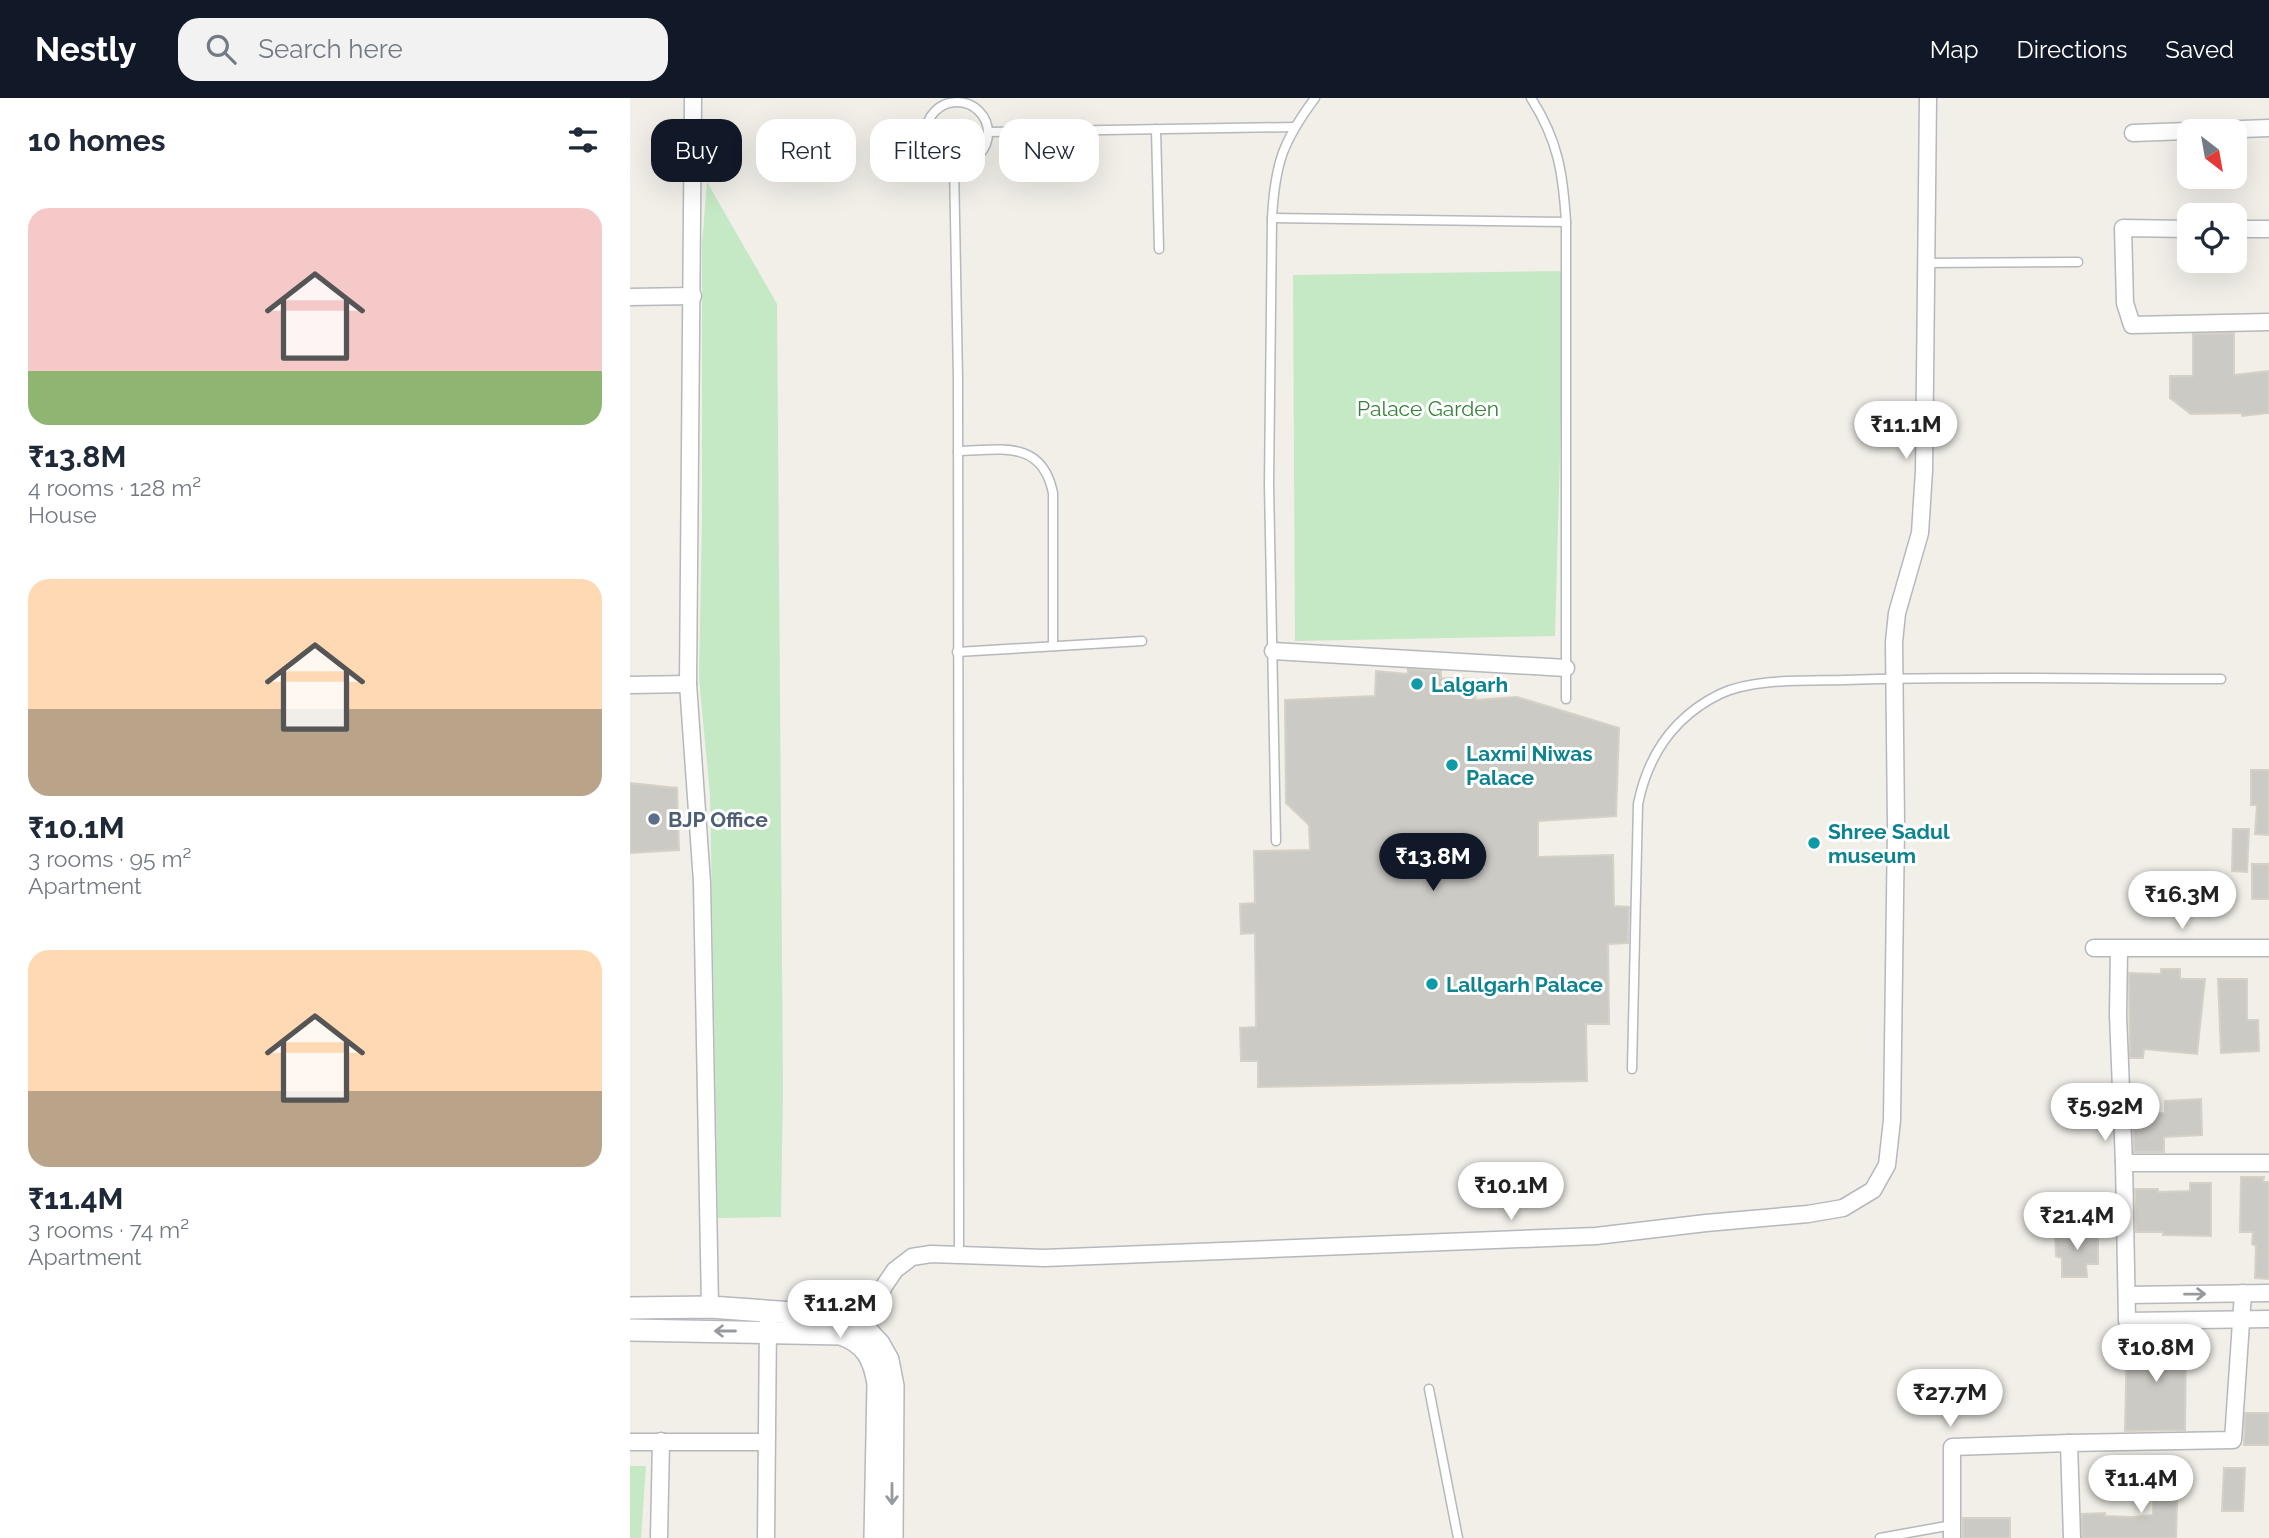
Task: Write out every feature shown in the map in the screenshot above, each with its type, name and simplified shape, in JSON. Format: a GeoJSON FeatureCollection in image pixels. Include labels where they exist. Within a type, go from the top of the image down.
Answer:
{"type":"FeatureCollection","features":[{"type":"Feature","properties":{"kind":"street"},"geometry":{"type":"LineString","coordinates":[[694,98],[688,684],[702,882],[710,1307]]}},
{"type":"Feature","properties":{"kind":"street"},"geometry":{"type":"LineString","coordinates":[[866,1330],[884,1286],[895,1270],[912,1257],[931,1254],[1044,1258],[1596,1236],[1808,1214],[1843,1208],[1873,1190],[1887,1165],[1892,1120],[1896,613],[1920,533],[1924,471],[1928,98]]}},
{"type":"Feature","properties":{"kind":"street"},"geometry":{"type":"LineString","coordinates":[[2133,133],[2269,128]]}},
{"type":"Feature","properties":{"kind":"street"},"geometry":{"type":"LineString","coordinates":[[2177,229],[2123,228],[2125,303],[2132,325],[2269,322]]}},
{"type":"Feature","properties":{"kind":"street"},"geometry":{"type":"LineString","coordinates":[[2247,229],[2269,229]]}},
{"type":"Feature","properties":{"kind":"street"},"geometry":{"type":"LineString","coordinates":[[630,297],[693,296]]}},
{"type":"Feature","properties":{"kind":"street"},"geometry":{"type":"LineString","coordinates":[[1273,651],[1566,668]]}},
{"type":"Feature","properties":{"kind":"street"},"geometry":{"type":"LineString","coordinates":[[630,685],[688,684]]}},
{"type":"Feature","properties":{"kind":"street"},"geometry":{"type":"LineString","coordinates":[[2094,948],[2269,948]]}},
{"type":"Feature","properties":{"kind":"street"},"geometry":{"type":"LineString","coordinates":[[2119,950],[2118,1015],[2127,1321],[2269,1319]]}},
{"type":"Feature","properties":{"kind":"street"},"geometry":{"type":"LineString","coordinates":[[2124,1163],[2269,1163]]}},
{"type":"Feature","properties":{"kind":"street"},"geometry":{"type":"LineString","coordinates":[[1952,1532],[1952,1447],[2233,1440],[2243,1293]]}},
{"type":"Feature","properties":{"kind":"street"},"geometry":{"type":"LineString","coordinates":[[2127,1295],[2269,1293]]}},
{"type":"Feature","properties":{"kind":"street"},"geometry":{"type":"LineString","coordinates":[[630,1308],[710,1307],[768,1322],[841,1334],[856,1340],[867,1350],[875,1364],[878,1384],[875,1538]]}},
{"type":"Feature","properties":{"kind":"street"},"geometry":{"type":"LineString","coordinates":[[630,1330],[768,1322],[821,1315],[847,1320],[866,1330],[879,1344],[888,1360],[893,1386],[892,1538]]}},
{"type":"Feature","properties":{"kind":"street"},"geometry":{"type":"LineString","coordinates":[[766,1538],[768,1322]]}},
{"type":"Feature","properties":{"kind":"street"},"geometry":{"type":"LineString","coordinates":[[659,1538],[661,1441]]}},
{"type":"Feature","properties":{"kind":"street"},"geometry":{"type":"LineString","coordinates":[[630,1442],[766,1442]]}},
{"type":"Feature","properties":{"kind":"street"},"geometry":{"type":"LineString","coordinates":[[2069,1443],[2072,1538]]}},
{"type":"Feature","properties":{"kind":"lane"},"geometry":{"type":"LineString","coordinates":[[1276,841],[1269,485],[1273,184],[1279,158],[1294,127],[1315,98]]}},
{"type":"Feature","properties":{"kind":"lane"},"geometry":{"type":"LineString","coordinates":[[1531,98],[1554,140],[1563,177],[1566,222],[1566,699]]}},
{"type":"Feature","properties":{"kind":"lane"},"geometry":{"type":"LineString","coordinates":[[929,119],[946,100],[976,107],[982,114],[988,132],[985,143]]}},
{"type":"Feature","properties":{"kind":"lane"},"geometry":{"type":"LineString","coordinates":[[988,132],[1294,127]]}},
{"type":"Feature","properties":{"kind":"lane"},"geometry":{"type":"LineString","coordinates":[[1156,129],[1159,249]]}},
{"type":"Feature","properties":{"kind":"lane"},"geometry":{"type":"LineString","coordinates":[[954,182],[958,451],[959,1255]]}},
{"type":"Feature","properties":{"kind":"lane"},"geometry":{"type":"LineString","coordinates":[[1272,218],[1566,222]]}},
{"type":"Feature","properties":{"kind":"lane"},"geometry":{"type":"LineString","coordinates":[[1926,263],[2078,262]]}},
{"type":"Feature","properties":{"kind":"lane"},"geometry":{"type":"LineString","coordinates":[[958,451],[1012,450],[1042,463],[1050,476],[1053,493],[1053,646]]}},
{"type":"Feature","properties":{"kind":"lane"},"geometry":{"type":"LineString","coordinates":[[957,652],[1142,641]]}},
{"type":"Feature","properties":{"kind":"lane"},"geometry":{"type":"LineString","coordinates":[[1632,1069],[1637,804],[1643,778],[1653,756],[1670,731],[1692,712],[1720,694],[1739,688],[1780,682],[1894,678],[2221,679]]}},
{"type":"Feature","properties":{"kind":"lane"},"geometry":{"type":"LineString","coordinates":[[1429,1389],[1458,1538]]}},
{"type":"Feature","properties":{"kind":"lane"},"geometry":{"type":"LineString","coordinates":[[1880,1538],[1952,1532]]}},
{"type":"Feature","properties":{"kind":"green space"},"geometry":{"type":"Polygon","coordinates":[[[707,182],[777,304],[783,1090],[781,1217],[718,1218],[710,795],[699,678],[702,244],[707,182]]]}},
{"type":"Feature","properties":{"kind":"green space","name":"Palace Garden"},"geometry":{"type":"Polygon","coordinates":[[[1565,271],[1555,636],[1295,641],[1293,275],[1565,271]]]}},
{"type":"Feature","properties":{"kind":"green space"},"geometry":{"type":"Polygon","coordinates":[[[630,1466],[646,1466],[641,1538],[630,1538],[630,1466]]]}},
{"type":"Feature","properties":{"kind":"building"},"geometry":{"type":"Polygon","coordinates":[[[2234,333],[2234,375],[2269,371],[2269,413],[2242,416],[2242,413],[2191,414],[2170,398],[2170,376],[2193,376],[2193,334],[2234,333]]]}},
{"type":"Feature","properties":{"kind":"building","name":"Lallgarh Palace"},"geometry":{"type":"Polygon","coordinates":[[[1408,669],[1441,671],[1441,678],[1478,679],[1475,700],[1517,697],[1619,728],[1616,816],[1538,821],[1538,857],[1613,855],[1614,906],[1629,907],[1628,943],[1608,944],[1609,1024],[1586,1024],[1587,1081],[1258,1087],[1258,1061],[1241,1061],[1240,1028],[1256,1027],[1255,933],[1241,934],[1240,904],[1255,903],[1254,851],[1310,850],[1309,825],[1286,803],[1285,700],[1375,696],[1376,671],[1408,674],[1408,669]]]}},
{"type":"Feature","properties":{"kind":"building"},"geometry":{"type":"Polygon","coordinates":[[[2251,770],[2269,770],[2269,835],[2255,834],[2257,805],[2251,805],[2251,770]]]}},
{"type":"Feature","properties":{"kind":"building","name":"BJP Office"},"geometry":{"type":"Polygon","coordinates":[[[630,783],[677,788],[679,850],[630,853],[630,783]]]}},
{"type":"Feature","properties":{"kind":"building"},"geometry":{"type":"Polygon","coordinates":[[[2233,829],[2249,829],[2247,872],[2232,871],[2233,829]]]}},
{"type":"Feature","properties":{"kind":"building"},"geometry":{"type":"Polygon","coordinates":[[[2252,864],[2269,864],[2269,899],[2252,899],[2252,864]]]}},
{"type":"Feature","properties":{"kind":"building"},"geometry":{"type":"Polygon","coordinates":[[[2161,969],[2180,969],[2180,979],[2205,979],[2197,1054],[2144,1049],[2143,1058],[2130,1058],[2129,973],[2161,974],[2161,969]]]}},
{"type":"Feature","properties":{"kind":"building"},"geometry":{"type":"Polygon","coordinates":[[[2218,979],[2247,979],[2247,1020],[2258,1020],[2259,1051],[2221,1053],[2218,979]]]}},
{"type":"Feature","properties":{"kind":"building"},"geometry":{"type":"Polygon","coordinates":[[[2201,1099],[2202,1135],[2164,1137],[2164,1152],[2134,1152],[2133,1114],[2165,1113],[2165,1101],[2201,1099]]]}},
{"type":"Feature","properties":{"kind":"building"},"geometry":{"type":"Polygon","coordinates":[[[2241,1177],[2264,1177],[2263,1182],[2269,1182],[2269,1279],[2255,1278],[2256,1246],[2252,1244],[2253,1232],[2240,1232],[2241,1177]]]}},
{"type":"Feature","properties":{"kind":"building"},"geometry":{"type":"Polygon","coordinates":[[[2190,1183],[2211,1183],[2211,1236],[2136,1232],[2135,1189],[2158,1189],[2158,1192],[2190,1191],[2190,1183]]]}},
{"type":"Feature","properties":{"kind":"building"},"geometry":{"type":"Polygon","coordinates":[[[2098,1231],[2098,1264],[2086,1264],[2087,1277],[2062,1277],[2062,1258],[2056,1256],[2055,1232],[2098,1231]]]}},
{"type":"Feature","properties":{"kind":"building"},"geometry":{"type":"Polygon","coordinates":[[[2127,1337],[2186,1338],[2185,1430],[2125,1431],[2127,1337]]]}},
{"type":"Feature","properties":{"kind":"building"},"geometry":{"type":"Polygon","coordinates":[[[2245,1413],[2269,1413],[2269,1445],[2244,1445],[2245,1413]]]}},
{"type":"Feature","properties":{"kind":"building"},"geometry":{"type":"Polygon","coordinates":[[[2224,1468],[2245,1468],[2243,1511],[2222,1511],[2224,1468]]]}},
{"type":"Feature","properties":{"kind":"building"},"geometry":{"type":"Polygon","coordinates":[[[2154,1470],[2178,1470],[2176,1538],[2082,1538],[2082,1514],[2105,1513],[2105,1516],[2133,1517],[2153,1515],[2154,1470]]]}},
{"type":"Feature","properties":{"kind":"building"},"geometry":{"type":"Polygon","coordinates":[[[1963,1518],[2010,1518],[2010,1538],[1963,1538],[1963,1518]]]}},
{"type":"Feature","properties":{"kind":"place","name":"Lalgarh"},"geometry":{"type":"Point","coordinates":[1417,684]}},
{"type":"Feature","properties":{"kind":"place","name":"Laxmi Niwas Palace"},"geometry":{"type":"Point","coordinates":[1452,765]}},
{"type":"Feature","properties":{"kind":"place","name":"BJP Office"},"geometry":{"type":"Point","coordinates":[654,819]}},
{"type":"Feature","properties":{"kind":"place","name":"Shree Sadul museum"},"geometry":{"type":"Point","coordinates":[1814,843]}},
{"type":"Feature","properties":{"kind":"place","name":"Lallgarh Palace"},"geometry":{"type":"Point","coordinates":[1432,984]}}]}
